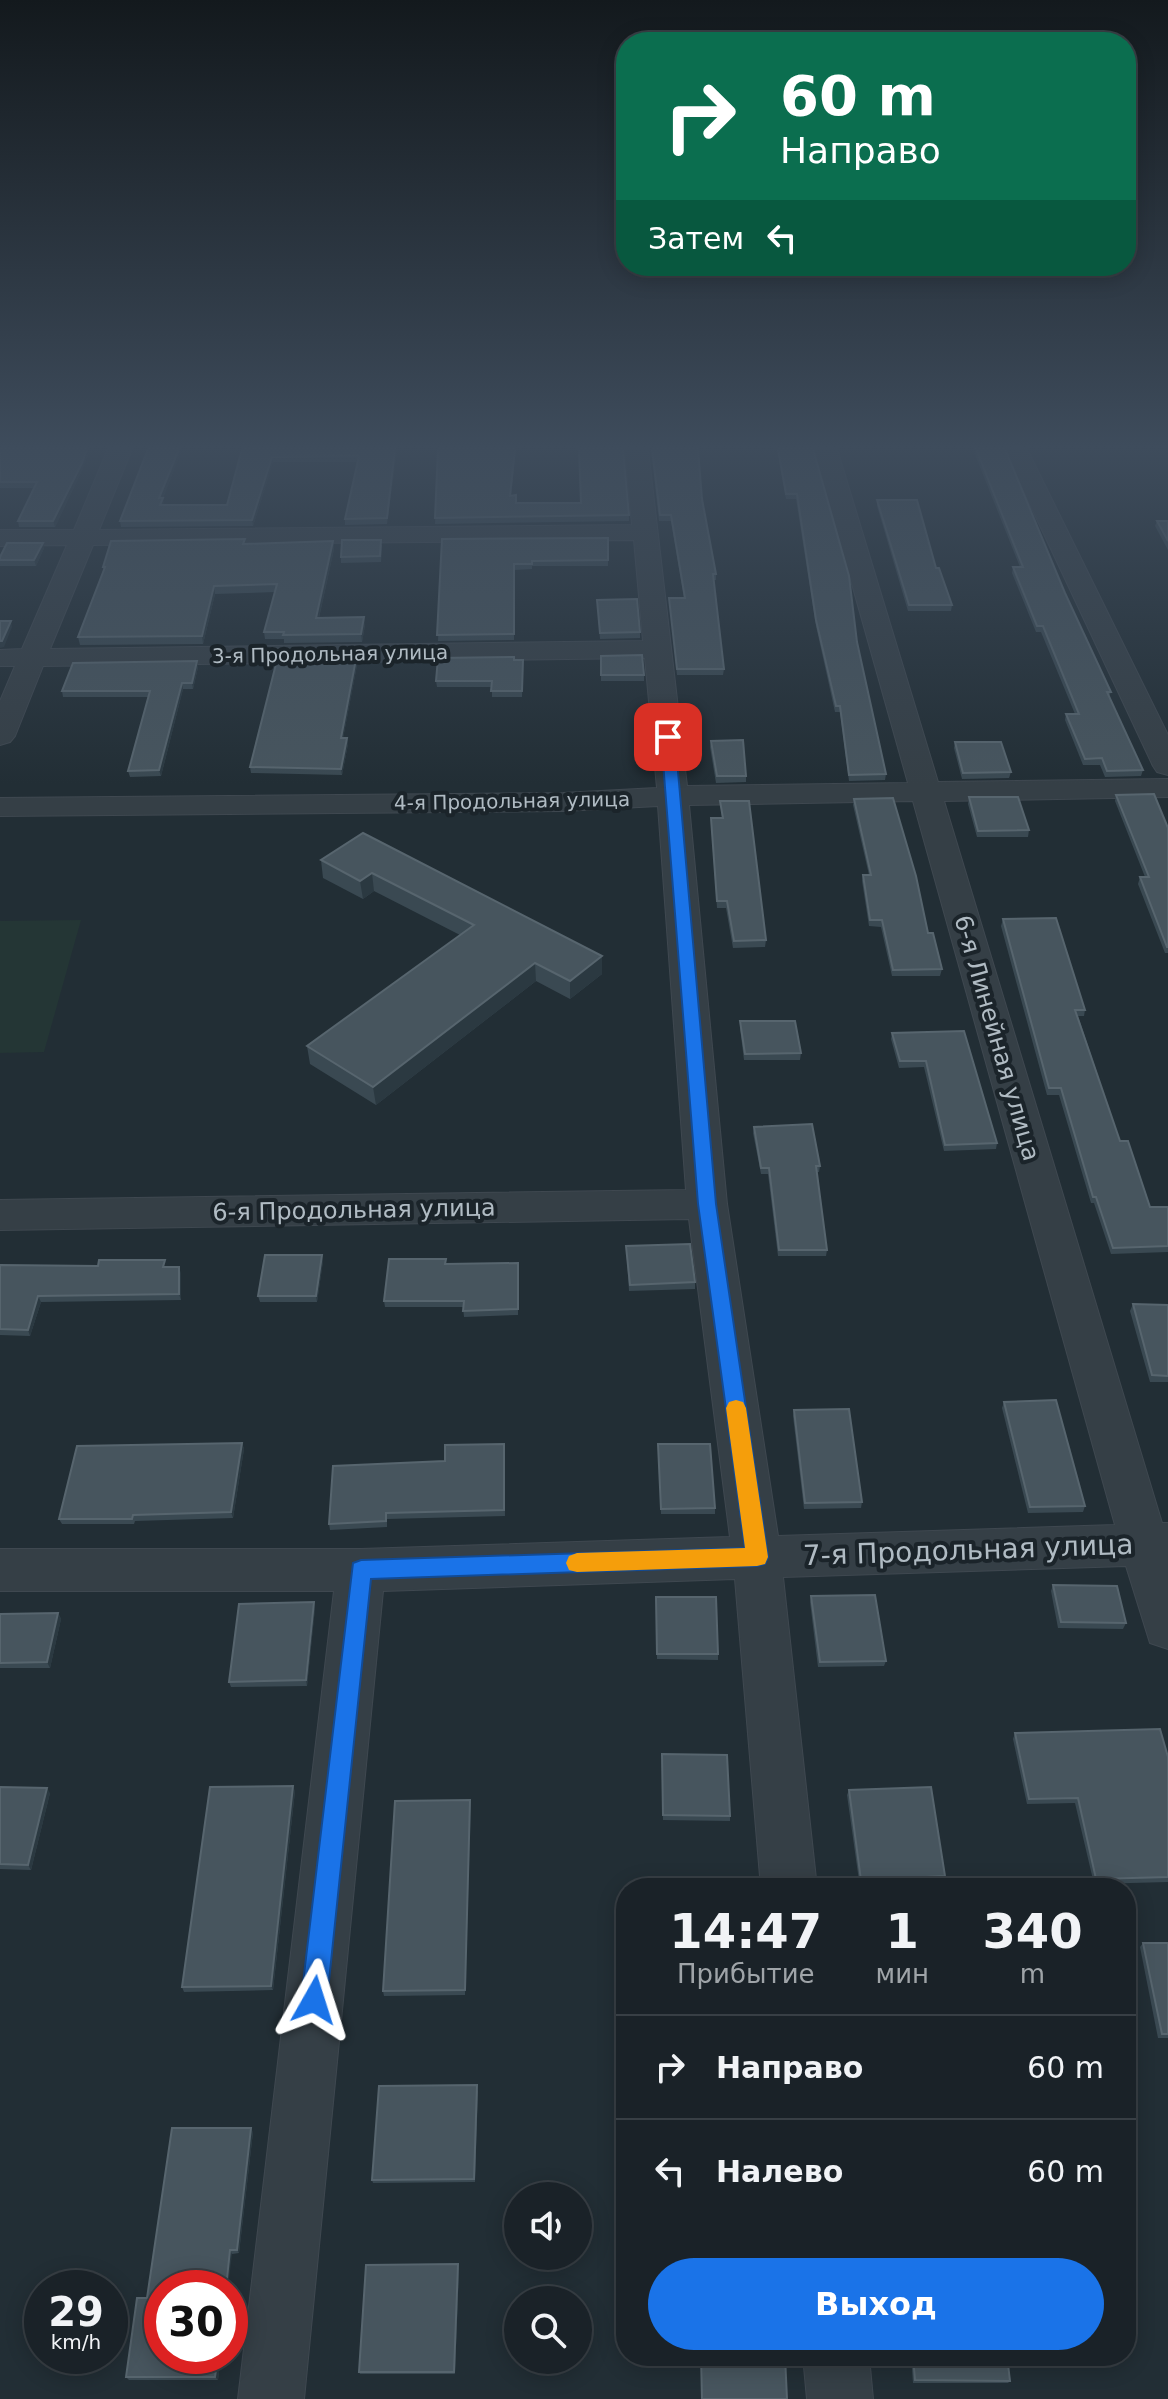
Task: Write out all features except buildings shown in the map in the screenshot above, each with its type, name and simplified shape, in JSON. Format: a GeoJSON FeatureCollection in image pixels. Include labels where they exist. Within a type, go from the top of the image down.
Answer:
{"type":"FeatureCollection","features":[{"type":"Feature","properties":{"kind":"street"},"geometry":{"type":"LineString","coordinates":[[0,736],[75,561]]}},
{"type":"Feature","properties":{"kind":"street"},"geometry":{"type":"LineString","coordinates":[[650,561],[707,1204],[757,1557],[788,1878]]}},
{"type":"Feature","properties":{"kind":"street","name":"6-я Линейная улица"},"geometry":{"type":"LineString","coordinates":[[858,561],[925,791],[1156,1544],[1168,1627]]}},
{"type":"Feature","properties":{"kind":"street"},"geometry":{"type":"LineString","coordinates":[[1069,561],[1168,766]]}},
{"type":"Feature","properties":{"kind":"street","name":"3-я Продольная улица"},"geometry":{"type":"LineString","coordinates":[[0,658],[659,649]]}},
{"type":"Feature","properties":{"kind":"street","name":"4-я Продольная улица"},"geometry":{"type":"LineString","coordinates":[[0,807],[563,802],[673,796],[1168,788]]}},
{"type":"Feature","properties":{"kind":"street","name":"6-я Продольная улица"},"geometry":{"type":"LineString","coordinates":[[0,1215],[707,1204]]}},
{"type":"Feature","properties":{"kind":"street","name":"7-я Продольная улица"},"geometry":{"type":"LineString","coordinates":[[0,1570],[361,1570],[1156,1544]]}},
{"type":"Feature","properties":{"kind":"street"},"geometry":{"type":"LineString","coordinates":[[271,2399],[361,1570]]}},
{"type":"Feature","properties":{"kind":"street"},"geometry":{"type":"LineString","coordinates":[[837,2366],[840,2399]]}},
{"type":"Feature","properties":{"kind":"shaded area"},"geometry":{"type":"Polygon","coordinates":[[[81,920],[44,1052],[0,1053],[0,921],[81,920]]]}},
{"type":"Feature","properties":{"kind":"slow traffic"},"geometry":{"type":"LineString","coordinates":[[577,1563],[757,1557],[736,1408]]}},
{"type":"Feature","properties":{"kind":"route"},"geometry":{"type":"LineString","coordinates":[[314,2000],[361,1570],[757,1557],[707,1204],[668,737]]}}]}
